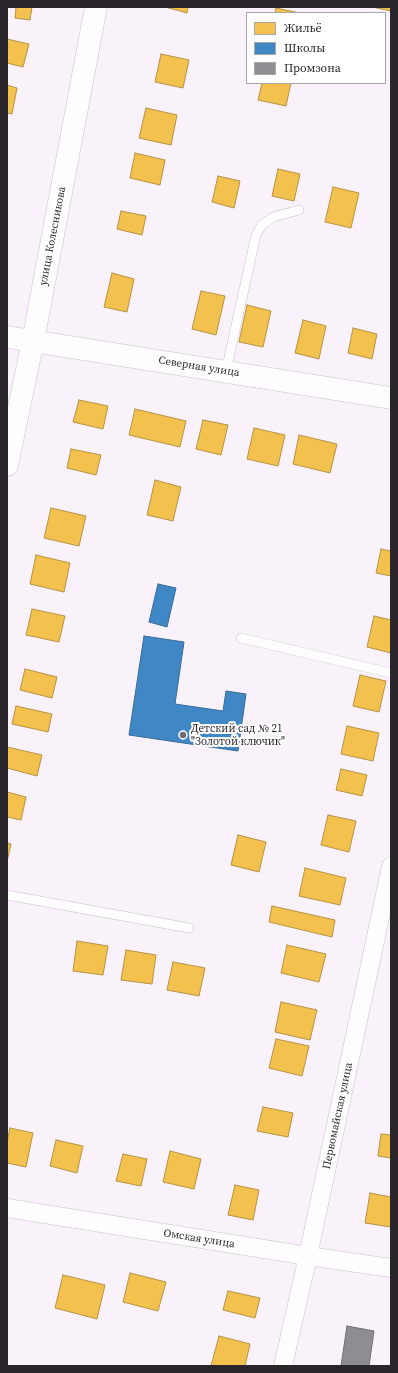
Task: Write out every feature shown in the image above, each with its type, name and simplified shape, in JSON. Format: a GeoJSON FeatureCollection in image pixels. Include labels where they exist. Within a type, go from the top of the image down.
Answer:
{"type":"FeatureCollection","features":[{"type":"Feature","properties":{"kind":"street","name":"улица Колесникова"},"geometry":{"type":"LineString","coordinates":[[7,465],[33,341],[96,7]]}},
{"type":"Feature","properties":{"kind":"street","name":"Северная улица"},"geometry":{"type":"LineString","coordinates":[[7,337],[391,398]]}},
{"type":"Feature","properties":{"kind":"street","name":"Первомайская улица"},"geometry":{"type":"LineString","coordinates":[[283,1366],[308,1256],[391,866]]}},
{"type":"Feature","properties":{"kind":"street","name":"Омская улица"},"geometry":{"type":"LineString","coordinates":[[7,1208],[391,1268]]}},
{"type":"Feature","properties":{"kind":"lane"},"geometry":{"type":"LineString","coordinates":[[226,371],[256,235],[262,225],[273,217],[300,210]]}},
{"type":"Feature","properties":{"kind":"lane"},"geometry":{"type":"LineString","coordinates":[[241,638],[391,673]]}},
{"type":"Feature","properties":{"kind":"lane"},"geometry":{"type":"LineString","coordinates":[[7,895],[189,928]]}},
{"type":"Feature","properties":{"kind":"building: Жильё"},"geometry":{"type":"Polygon","coordinates":[[[16,7],[32,7],[30,20],[15,18],[16,7]]]}},
{"type":"Feature","properties":{"kind":"building: Жильё"},"geometry":{"type":"Polygon","coordinates":[[[165,7],[188,7],[187,13],[165,7]]]}},
{"type":"Feature","properties":{"kind":"building: Жильё"},"geometry":{"type":"Polygon","coordinates":[[[372,7],[391,7],[391,11],[372,7]]]}},
{"type":"Feature","properties":{"kind":"building: Жильё"},"geometry":{"type":"Polygon","coordinates":[[[276,8],[295,12],[275,12],[276,8]]]}},
{"type":"Feature","properties":{"kind":"building: Жильё"},"geometry":{"type":"Polygon","coordinates":[[[7,39],[29,44],[23,67],[7,63],[7,39]]]}},
{"type":"Feature","properties":{"kind":"building: Жильё"},"geometry":{"type":"Polygon","coordinates":[[[161,54],[189,60],[183,88],[155,82],[161,54]]]}},
{"type":"Feature","properties":{"kind":"building: Жильё"},"geometry":{"type":"Polygon","coordinates":[[[262,84],[291,84],[286,106],[258,100],[262,84]]]}},
{"type":"Feature","properties":{"kind":"building: Жильё"},"geometry":{"type":"Polygon","coordinates":[[[7,85],[17,88],[12,114],[7,113],[7,85]]]}},
{"type":"Feature","properties":{"kind":"building: Жильё"},"geometry":{"type":"Polygon","coordinates":[[[146,108],[177,115],[171,145],[139,138],[146,108]]]}},
{"type":"Feature","properties":{"kind":"building: Жильё"},"geometry":{"type":"Polygon","coordinates":[[[135,153],[165,160],[160,185],[130,178],[135,153]]]}},
{"type":"Feature","properties":{"kind":"building: Жильё"},"geometry":{"type":"Polygon","coordinates":[[[278,169],[300,174],[294,201],[272,196],[278,169]]]}},
{"type":"Feature","properties":{"kind":"building: Жильё"},"geometry":{"type":"Polygon","coordinates":[[[218,176],[240,181],[234,208],[212,202],[218,176]]]}},
{"type":"Feature","properties":{"kind":"building: Жильё"},"geometry":{"type":"Polygon","coordinates":[[[333,187],[359,193],[351,228],[325,222],[333,187]]]}},
{"type":"Feature","properties":{"kind":"building: Жильё"},"geometry":{"type":"Polygon","coordinates":[[[121,211],[146,216],[142,235],[117,229],[121,211]]]}},
{"type":"Feature","properties":{"kind":"building: Жильё"},"geometry":{"type":"Polygon","coordinates":[[[112,273],[134,279],[127,312],[104,307],[112,273]]]}},
{"type":"Feature","properties":{"kind":"building: Жильё"},"geometry":{"type":"Polygon","coordinates":[[[201,291],[225,296],[216,335],[192,329],[201,291]]]}},
{"type":"Feature","properties":{"kind":"building: Жильё"},"geometry":{"type":"Polygon","coordinates":[[[247,305],[271,311],[263,347],[239,342],[247,305]]]}},
{"type":"Feature","properties":{"kind":"building: Жильё"},"geometry":{"type":"Polygon","coordinates":[[[303,320],[326,326],[319,359],[295,353],[303,320]]]}},
{"type":"Feature","properties":{"kind":"building: Жильё"},"geometry":{"type":"Polygon","coordinates":[[[353,328],[377,334],[372,359],[348,353],[353,328]]]}},
{"type":"Feature","properties":{"kind":"building: Жильё"},"geometry":{"type":"Polygon","coordinates":[[[79,400],[108,406],[103,429],[73,422],[79,400]]]}},
{"type":"Feature","properties":{"kind":"building: Жильё"},"geometry":{"type":"Polygon","coordinates":[[[135,409],[186,421],[180,447],[129,435],[135,409]]]}},
{"type":"Feature","properties":{"kind":"building: Жильё"},"geometry":{"type":"Polygon","coordinates":[[[203,420],[228,425],[221,455],[196,449],[203,420]]]}},
{"type":"Feature","properties":{"kind":"building: Жильё"},"geometry":{"type":"Polygon","coordinates":[[[254,428],[285,435],[278,466],[247,459],[254,428]]]}},
{"type":"Feature","properties":{"kind":"building: Жильё"},"geometry":{"type":"Polygon","coordinates":[[[299,435],[337,444],[330,473],[293,464],[299,435]]]}},
{"type":"Feature","properties":{"kind":"building: Жильё"},"geometry":{"type":"Polygon","coordinates":[[[71,449],[101,455],[96,475],[67,468],[71,449]]]}},
{"type":"Feature","properties":{"kind":"building: Жильё"},"geometry":{"type":"Polygon","coordinates":[[[155,480],[181,487],[173,521],[147,515],[155,480]]]}},
{"type":"Feature","properties":{"kind":"building: Жильё"},"geometry":{"type":"Polygon","coordinates":[[[51,508],[86,516],[79,546],[44,538],[51,508]]]}},
{"type":"Feature","properties":{"kind":"building: Жильё"},"geometry":{"type":"Polygon","coordinates":[[[381,549],[391,551],[391,576],[376,573],[381,549]]]}},
{"type":"Feature","properties":{"kind":"building: Жильё"},"geometry":{"type":"Polygon","coordinates":[[[36,555],[70,563],[64,592],[30,584],[36,555]]]}},
{"type":"Feature","properties":{"kind":"building: Жильё"},"geometry":{"type":"Polygon","coordinates":[[[32,609],[65,616],[59,642],[26,635],[32,609]]]}},
{"type":"Feature","properties":{"kind":"building: Жильё"},"geometry":{"type":"Polygon","coordinates":[[[374,616],[391,620],[391,653],[367,647],[374,616]]]}},
{"type":"Feature","properties":{"kind":"building: Жильё"},"geometry":{"type":"Polygon","coordinates":[[[25,669],[57,677],[52,698],[20,690],[25,669]]]}},
{"type":"Feature","properties":{"kind":"building: Жильё"},"geometry":{"type":"Polygon","coordinates":[[[360,675],[386,681],[379,712],[353,706],[360,675]]]}},
{"type":"Feature","properties":{"kind":"building: Жильё"},"geometry":{"type":"Polygon","coordinates":[[[16,706],[52,714],[48,732],[12,724],[16,706]]]}},
{"type":"Feature","properties":{"kind":"building: Жильё"},"geometry":{"type":"Polygon","coordinates":[[[347,726],[379,733],[373,761],[341,754],[347,726]]]}},
{"type":"Feature","properties":{"kind":"building: Жильё"},"geometry":{"type":"Polygon","coordinates":[[[7,747],[42,755],[37,776],[7,768],[7,747]]]}},
{"type":"Feature","properties":{"kind":"building: Жильё"},"geometry":{"type":"Polygon","coordinates":[[[341,769],[367,775],[362,796],[336,790],[341,769]]]}},
{"type":"Feature","properties":{"kind":"building: Жильё"},"geometry":{"type":"Polygon","coordinates":[[[7,792],[26,797],[21,820],[7,817],[7,792]]]}},
{"type":"Feature","properties":{"kind":"building: Жильё"},"geometry":{"type":"Polygon","coordinates":[[[328,815],[356,821],[349,852],[321,845],[328,815]]]}},
{"type":"Feature","properties":{"kind":"building: Жильё"},"geometry":{"type":"Polygon","coordinates":[[[238,835],[266,842],[259,872],[231,865],[238,835]]]}},
{"type":"Feature","properties":{"kind":"building: Жильё"},"geometry":{"type":"Polygon","coordinates":[[[7,843],[11,844],[7,862],[7,843]]]}},
{"type":"Feature","properties":{"kind":"building: Жильё"},"geometry":{"type":"Polygon","coordinates":[[[305,868],[346,878],[340,905],[299,896],[305,868]]]}},
{"type":"Feature","properties":{"kind":"building: Жильё"},"geometry":{"type":"Polygon","coordinates":[[[272,906],[335,920],[332,937],[269,922],[272,906]]]}},
{"type":"Feature","properties":{"kind":"building: Жильё"},"geometry":{"type":"Polygon","coordinates":[[[77,941],[108,946],[103,975],[73,971],[77,941]]]}},
{"type":"Feature","properties":{"kind":"building: Жильё"},"geometry":{"type":"Polygon","coordinates":[[[287,945],[326,954],[319,982],[281,973],[287,945]]]}},
{"type":"Feature","properties":{"kind":"building: Жильё"},"geometry":{"type":"Polygon","coordinates":[[[126,950],[156,955],[152,984],[121,980],[126,950]]]}},
{"type":"Feature","properties":{"kind":"building: Жильё"},"geometry":{"type":"Polygon","coordinates":[[[173,962],[205,968],[199,996],[167,990],[173,962]]]}},
{"type":"Feature","properties":{"kind":"building: Жильё"},"geometry":{"type":"Polygon","coordinates":[[[281,1002],[317,1010],[310,1040],[275,1032],[281,1002]]]}},
{"type":"Feature","properties":{"kind":"building: Жильё"},"geometry":{"type":"Polygon","coordinates":[[[276,1039],[309,1046],[302,1076],[269,1068],[276,1039]]]}},
{"type":"Feature","properties":{"kind":"building: Жильё"},"geometry":{"type":"Polygon","coordinates":[[[263,1107],[293,1113],[288,1137],[257,1131],[263,1107]]]}},
{"type":"Feature","properties":{"kind":"building: Жильё"},"geometry":{"type":"Polygon","coordinates":[[[10,1128],[33,1133],[26,1167],[7,1163],[7,1142],[10,1128]]]}},
{"type":"Feature","properties":{"kind":"building: Жильё"},"geometry":{"type":"Polygon","coordinates":[[[381,1134],[391,1135],[391,1158],[378,1156],[381,1134]]]}},
{"type":"Feature","properties":{"kind":"building: Жильё"},"geometry":{"type":"Polygon","coordinates":[[[56,1140],[83,1146],[77,1173],[50,1166],[56,1140]]]}},
{"type":"Feature","properties":{"kind":"building: Жильё"},"geometry":{"type":"Polygon","coordinates":[[[170,1151],[201,1159],[194,1189],[163,1182],[170,1151]]]}},
{"type":"Feature","properties":{"kind":"building: Жильё"},"geometry":{"type":"Polygon","coordinates":[[[123,1154],[147,1159],[141,1186],[116,1181],[123,1154]]]}},
{"type":"Feature","properties":{"kind":"building: Жильё"},"geometry":{"type":"Polygon","coordinates":[[[235,1185],[259,1190],[253,1220],[228,1215],[235,1185]]]}},
{"type":"Feature","properties":{"kind":"building: Жильё"},"geometry":{"type":"Polygon","coordinates":[[[370,1193],[391,1197],[391,1227],[365,1223],[370,1193]]]}},
{"type":"Feature","properties":{"kind":"building: Жильё"},"geometry":{"type":"Polygon","coordinates":[[[130,1273],[166,1282],[158,1311],[123,1302],[130,1273]]]}},
{"type":"Feature","properties":{"kind":"building: Жильё"},"geometry":{"type":"Polygon","coordinates":[[[63,1275],[105,1285],[97,1319],[55,1308],[63,1275]]]}},
{"type":"Feature","properties":{"kind":"building: Жильё"},"geometry":{"type":"Polygon","coordinates":[[[228,1291],[260,1298],[255,1318],[223,1310],[228,1291]]]}},
{"type":"Feature","properties":{"kind":"building: Жильё"},"geometry":{"type":"Polygon","coordinates":[[[219,1336],[250,1344],[245,1366],[211,1366],[219,1336]]]}},
{"type":"Feature","properties":{"kind":"building: Школы"},"geometry":{"type":"Polygon","coordinates":[[[158,584],[176,588],[167,627],[149,622],[158,584]]]}},
{"type":"Feature","properties":{"kind":"building: Школы"},"geometry":{"type":"Polygon","coordinates":[[[144,636],[184,642],[175,704],[223,711],[226,691],[246,694],[238,751],[129,735],[144,636]]]}},
{"type":"Feature","properties":{"kind":"building: Промзона"},"geometry":{"type":"Polygon","coordinates":[[[347,1326],[374,1331],[369,1366],[341,1366],[347,1326]]]}},
{"type":"Feature","properties":{"kind":"place","name":"Детский сад № 21 \"Золотой ключик\""},"geometry":{"type":"Point","coordinates":[183,735]}}]}
